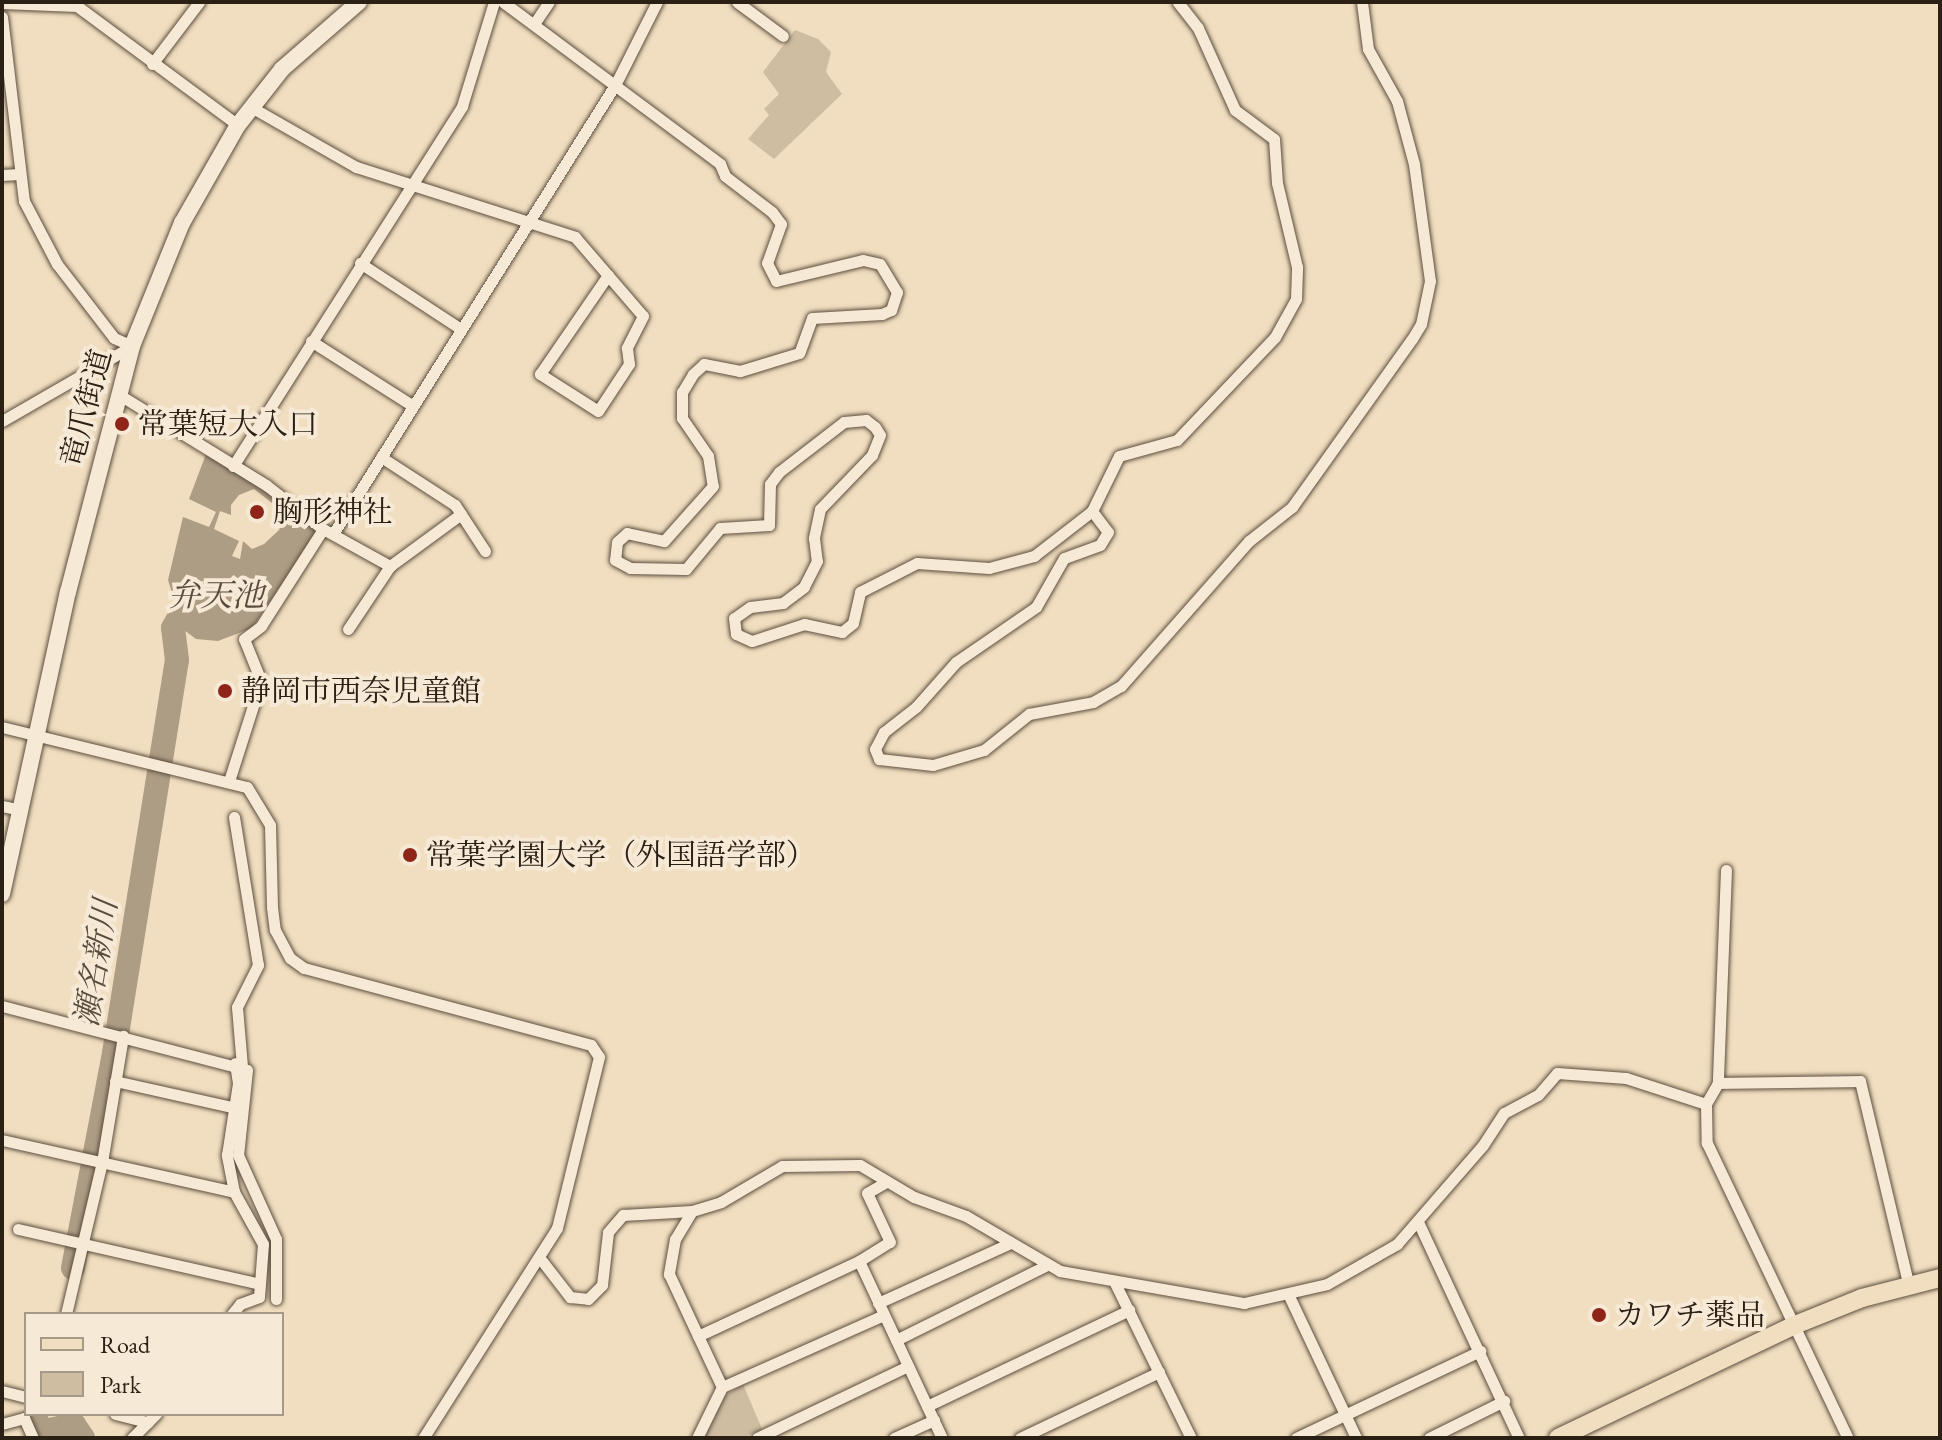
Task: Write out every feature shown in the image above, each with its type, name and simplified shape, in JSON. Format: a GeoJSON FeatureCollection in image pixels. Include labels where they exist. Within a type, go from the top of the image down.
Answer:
{"type":"FeatureCollection","features":[{"type":"Feature","properties":{"kind":"main road","name":"竜爪街道"},"geometry":{"type":"LineString","coordinates":[[2,894],[118,394],[132,346],[182,223],[238,125],[282,69],[359,2]]}},
{"type":"Feature","properties":{"kind":"main road"},"geometry":{"type":"LineString","coordinates":[[1558,1438],[1795,1325],[1940,1278]]}},
{"type":"Feature","properties":{"kind":"street"},"geometry":{"type":"LineString","coordinates":[[152,64],[199,2]]}},
{"type":"Feature","properties":{"kind":"street"},"geometry":{"type":"LineString","coordinates":[[233,466],[408,186],[462,106],[494,2]]}},
{"type":"Feature","properties":{"kind":"street"},"geometry":{"type":"LineString","coordinates":[[503,2],[720,164],[725,176],[778,219],[781,230],[767,263],[776,281],[863,260],[880,264],[897,292],[891,310],[882,314],[812,318],[799,353],[740,371],[704,364],[693,374],[682,392],[682,418],[708,456],[713,486],[664,541],[627,533],[617,542],[615,560],[630,568],[686,569],[720,528],[769,525],[770,484],[779,472],[855,419],[866,420],[880,435],[872,455],[820,509],[814,572],[783,603],[741,611],[733,627],[744,640],[762,639],[804,624],[842,632],[853,623],[860,592],[917,563],[966,569],[1020,562],[1092,511],[1119,456],[1177,440],[1275,337],[1296,299],[1297,267],[1277,183],[1274,139],[1235,110],[1222,90],[1198,28],[1178,2]]}},
{"type":"Feature","properties":{"kind":"street"},"geometry":{"type":"LineString","coordinates":[[534,24],[549,2]]}},
{"type":"Feature","properties":{"kind":"street"},"geometry":{"type":"LineString","coordinates":[[229,781],[261,681],[244,639],[261,626],[381,457],[615,85],[657,2]]}},
{"type":"Feature","properties":{"kind":"street"},"geometry":{"type":"LineString","coordinates":[[737,2],[783,36]]}},
{"type":"Feature","properties":{"kind":"street"},"geometry":{"type":"LineString","coordinates":[[1092,511],[1108,532],[1100,545],[1064,558],[1036,607],[956,662],[916,707],[884,732],[875,749],[879,759],[933,765],[984,750],[1029,714],[1093,702],[1121,686],[1249,541],[1292,507],[1412,339],[1421,324],[1430,281],[1414,164],[1397,101],[1368,49],[1362,2]]}},
{"type":"Feature","properties":{"kind":"street"},"geometry":{"type":"LineString","coordinates":[[2,3],[77,6],[238,125]]}},
{"type":"Feature","properties":{"kind":"street"},"geometry":{"type":"LineString","coordinates":[[2,17],[19,174],[35,227],[57,264],[114,338],[132,346]]}},
{"type":"Feature","properties":{"kind":"street"},"geometry":{"type":"LineString","coordinates":[[251,107],[333,156],[408,186],[575,237],[608,275],[643,316],[627,348],[629,364],[598,411],[540,374],[608,275]]}},
{"type":"Feature","properties":{"kind":"street"},"geometry":{"type":"LineString","coordinates":[[2,175],[19,174]]}},
{"type":"Feature","properties":{"kind":"street"},"geometry":{"type":"LineString","coordinates":[[360,263],[461,329]]}},
{"type":"Feature","properties":{"kind":"street"},"geometry":{"type":"LineString","coordinates":[[311,341],[413,406]]}},
{"type":"Feature","properties":{"kind":"street"},"geometry":{"type":"LineString","coordinates":[[2,421],[132,346]]}},
{"type":"Feature","properties":{"kind":"street"},"geometry":{"type":"LineString","coordinates":[[118,394],[233,466],[328,532],[390,566]]}},
{"type":"Feature","properties":{"kind":"street"},"geometry":{"type":"LineString","coordinates":[[381,457],[461,514],[485,551]]}},
{"type":"Feature","properties":{"kind":"street"},"geometry":{"type":"LineString","coordinates":[[348,629],[390,566],[461,514]]}},
{"type":"Feature","properties":{"kind":"street"},"geometry":{"type":"LineString","coordinates":[[2,727],[247,787],[270,825],[275,930],[290,958],[304,968],[591,1045],[599,1057],[557,1228],[423,1438]]}},
{"type":"Feature","properties":{"kind":"street"},"geometry":{"type":"LineString","coordinates":[[2,806],[21,810]]}},
{"type":"Feature","properties":{"kind":"street"},"geometry":{"type":"LineString","coordinates":[[234,817],[258,965],[237,1007],[238,1083],[231,1107],[227,1155],[234,1192],[263,1244],[259,1297],[240,1304],[234,1312]]}},
{"type":"Feature","properties":{"kind":"street"},"geometry":{"type":"LineString","coordinates":[[1726,870],[1718,1083],[1706,1104],[1707,1143],[1848,1438]]}},
{"type":"Feature","properties":{"kind":"street"},"geometry":{"type":"LineString","coordinates":[[2,1006],[238,1065],[249,1078],[238,1155],[276,1239],[276,1299]]}},
{"type":"Feature","properties":{"kind":"street"},"geometry":{"type":"LineString","coordinates":[[66,1312],[102,1162],[123,1036]]}},
{"type":"Feature","properties":{"kind":"street"},"geometry":{"type":"LineString","coordinates":[[539,1257],[570,1297],[588,1299],[604,1277],[605,1242],[613,1223],[636,1211],[692,1211],[721,1202],[782,1166],[860,1165],[886,1182],[966,1216],[1047,1265],[1114,1281],[1244,1303],[1289,1296],[1367,1263],[1419,1224],[1504,1113],[1538,1095],[1557,1073],[1626,1078],[1706,1104]]}},
{"type":"Feature","properties":{"kind":"street"},"geometry":{"type":"LineString","coordinates":[[115,1081],[231,1107]]}},
{"type":"Feature","properties":{"kind":"street"},"geometry":{"type":"LineString","coordinates":[[1718,1083],[1860,1081],[1909,1286]]}},
{"type":"Feature","properties":{"kind":"street"},"geometry":{"type":"LineString","coordinates":[[2,1140],[234,1192]]}},
{"type":"Feature","properties":{"kind":"street"},"geometry":{"type":"LineString","coordinates":[[698,1336],[859,1261],[890,1242],[867,1193],[886,1182]]}},
{"type":"Feature","properties":{"kind":"street"},"geometry":{"type":"LineString","coordinates":[[692,1211],[672,1247],[669,1274],[722,1387]]}},
{"type":"Feature","properties":{"kind":"street"},"geometry":{"type":"LineString","coordinates":[[1419,1224],[1519,1438]]}},
{"type":"Feature","properties":{"kind":"street"},"geometry":{"type":"LineString","coordinates":[[18,1229],[260,1284]]}},
{"type":"Feature","properties":{"kind":"street"},"geometry":{"type":"LineString","coordinates":[[878,1303],[1008,1244]]}},
{"type":"Feature","properties":{"kind":"street"},"geometry":{"type":"LineString","coordinates":[[859,1261],[942,1438]]}},
{"type":"Feature","properties":{"kind":"street"},"geometry":{"type":"LineString","coordinates":[[896,1340],[1047,1265]]}},
{"type":"Feature","properties":{"kind":"street"},"geometry":{"type":"LineString","coordinates":[[1114,1281],[1159,1372],[1186,1436]]}},
{"type":"Feature","properties":{"kind":"street"},"geometry":{"type":"LineString","coordinates":[[1289,1296],[1356,1438]]}},
{"type":"Feature","properties":{"kind":"street"},"geometry":{"type":"LineString","coordinates":[[927,1406],[1129,1310]]}},
{"type":"Feature","properties":{"kind":"street"},"geometry":{"type":"LineString","coordinates":[[697,1438],[722,1387],[884,1315]]}},
{"type":"Feature","properties":{"kind":"street"},"geometry":{"type":"LineString","coordinates":[[1296,1438],[1480,1351]]}},
{"type":"Feature","properties":{"kind":"street"},"geometry":{"type":"LineString","coordinates":[[757,1438],[908,1366]]}},
{"type":"Feature","properties":{"kind":"street"},"geometry":{"type":"LineString","coordinates":[[1020,1438],[1159,1372]]}},
{"type":"Feature","properties":{"kind":"street"},"geometry":{"type":"LineString","coordinates":[[2,1391],[24,1396]]}},
{"type":"Feature","properties":{"kind":"street"},"geometry":{"type":"LineString","coordinates":[[1429,1438],[1504,1401]]}},
{"type":"Feature","properties":{"kind":"street"},"geometry":{"type":"LineString","coordinates":[[2,1424],[24,1418],[33,1438]]}},
{"type":"Feature","properties":{"kind":"street"},"geometry":{"type":"LineString","coordinates":[[132,1438],[152,1418]]}},
{"type":"Feature","properties":{"kind":"street"},"geometry":{"type":"LineString","coordinates":[[894,1438],[934,1420]]}},
{"type":"Feature","properties":{"kind":"green space"},"geometry":{"type":"Polygon","coordinates":[[[795,30],[818,39],[831,52],[826,72],[842,94],[774,159],[748,139],[769,115],[764,109],[779,94],[763,72],[795,30]]]}},
{"type":"Feature","properties":{"kind":"green space"},"geometry":{"type":"Polygon","coordinates":[[[743,1384],[762,1429],[743,1438],[702,1438],[722,1398],[743,1384]]]}},
{"type":"Feature","properties":{"kind":"water","name":"弁天池"},"geometry":{"type":"Polygon","coordinates":[[[206,454],[264,486],[319,529],[252,628],[218,641],[196,639],[184,630],[168,580],[183,517],[209,527],[216,512],[189,499],[206,454]],[[254,489],[239,495],[231,505],[231,515],[220,511],[214,529],[239,541],[232,556],[240,559],[243,541],[252,549],[264,544],[279,530],[285,513],[254,489]]]}},
{"type":"Feature","properties":{"kind":"waterway","name":"瀬名新川"},"geometry":{"type":"LineString","coordinates":[[73,1268],[114,1053],[177,660],[173,628],[177,621]]}},
{"type":"Feature","properties":{"kind":"waterway","name":"瀬名新川"},"geometry":{"type":"LineString","coordinates":[[36,1416],[40,1432],[74,1425],[83,1438]]}},
{"type":"Feature","properties":{"kind":"place","name":"常葉短大入口"},"geometry":{"type":"Point","coordinates":[122,424]}},
{"type":"Feature","properties":{"kind":"place","name":"胸形神社"},"geometry":{"type":"Point","coordinates":[257,512]}},
{"type":"Feature","properties":{"kind":"place","name":"静岡市西奈児童館"},"geometry":{"type":"Point","coordinates":[225,691]}},
{"type":"Feature","properties":{"kind":"place","name":"常葉学園大学（外国語学部）"},"geometry":{"type":"Point","coordinates":[410,855]}},
{"type":"Feature","properties":{"kind":"place","name":"カワチ薬品"},"geometry":{"type":"Point","coordinates":[1599,1315]}}]}
